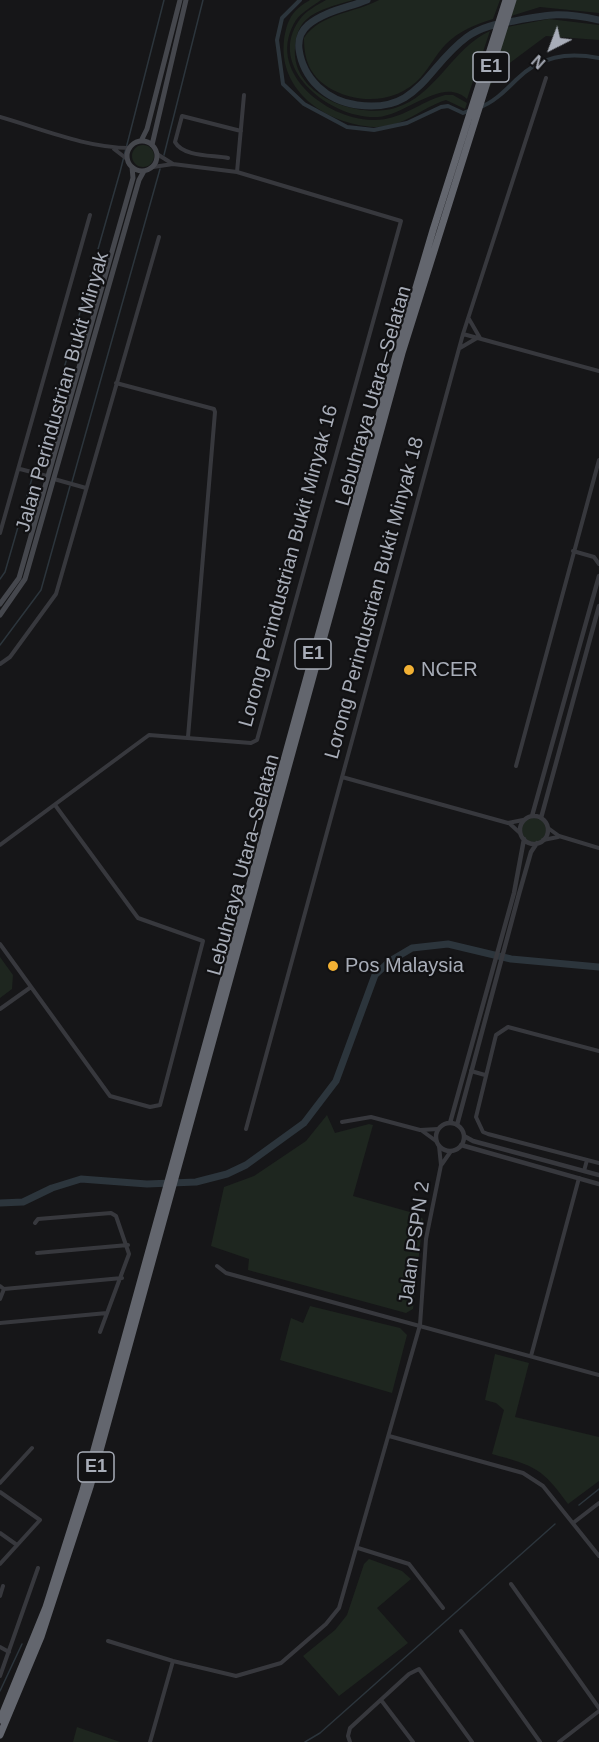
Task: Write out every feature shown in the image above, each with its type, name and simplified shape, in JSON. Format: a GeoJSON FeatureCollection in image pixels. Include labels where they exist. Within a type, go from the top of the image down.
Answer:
{"type":"FeatureCollection","features":[{"type":"Feature","properties":{"kind":"highway","name":"Lebuhraya Utara–Selatan"},"geometry":{"type":"LineString","coordinates":[[0,1735],[41,1637],[77,1530],[394,381],[506,0]]}},
{"type":"Feature","properties":{"kind":"highway","name":"Lebuhraya Utara–Selatan"},"geometry":{"type":"LineString","coordinates":[[466,133],[513,0]]}},
{"type":"Feature","properties":{"kind":"highway","name":"Lebuhraya Utara–Selatan"},"geometry":{"type":"LineString","coordinates":[[0,1720],[36,1632],[73,1522],[169,1192]]}},
{"type":"Feature","properties":{"kind":"main road"},"geometry":{"type":"LineString","coordinates":[[141,141],[152,145],[159,155],[155,166],[144,171],[132,167],[124,157],[126,148],[141,141],[147,129],[180,0]]}},
{"type":"Feature","properties":{"kind":"main road"},"geometry":{"type":"LineString","coordinates":[[152,145],[153,130],[186,0]]}},
{"type":"Feature","properties":{"kind":"main road","name":"Jalan Perindustrian Bukit Minyak"},"geometry":{"type":"LineString","coordinates":[[0,604],[19,578],[45,476],[134,178],[132,167]]}},
{"type":"Feature","properties":{"kind":"main road","name":"Jalan Perindustrian Bukit Minyak"},"geometry":{"type":"LineString","coordinates":[[0,615],[25,579],[56,479],[139,180],[144,171]]}},
{"type":"Feature","properties":{"kind":"street","name":"Lorong Perindustrian Bukit Minyak 18"},"geometry":{"type":"LineString","coordinates":[[246,1129],[463,334],[546,78]]}},
{"type":"Feature","properties":{"kind":"street"},"geometry":{"type":"LineString","coordinates":[[155,166],[173,164],[237,172],[244,95]]}},
{"type":"Feature","properties":{"kind":"street"},"geometry":{"type":"LineString","coordinates":[[228,158],[188,152],[177,146],[175,142],[182,116],[241,131]]}},
{"type":"Feature","properties":{"kind":"street"},"geometry":{"type":"LineString","coordinates":[[0,117],[113,148],[126,148]]}},
{"type":"Feature","properties":{"kind":"street"},"geometry":{"type":"LineString","coordinates":[[113,148],[124,157]]}},
{"type":"Feature","properties":{"kind":"street"},"geometry":{"type":"LineString","coordinates":[[159,155],[173,164]]}},
{"type":"Feature","properties":{"kind":"street","name":"Lorong Perindustrian Bukit Minyak 16"},"geometry":{"type":"LineString","coordinates":[[0,845],[149,735],[251,743],[258,737],[401,221],[237,172]]}},
{"type":"Feature","properties":{"kind":"street","name":"Jalan Perindustrian Bukit Minyak"},"geometry":{"type":"LineString","coordinates":[[0,532],[22,470],[90,215]]}},
{"type":"Feature","properties":{"kind":"street"},"geometry":{"type":"LineString","coordinates":[[0,664],[10,657],[56,594],[84,488],[159,237]]}},
{"type":"Feature","properties":{"kind":"street"},"geometry":{"type":"LineString","coordinates":[[468,318],[480,338]]}},
{"type":"Feature","properties":{"kind":"street"},"geometry":{"type":"LineString","coordinates":[[463,334],[599,370]]}},
{"type":"Feature","properties":{"kind":"street"},"geometry":{"type":"LineString","coordinates":[[459,349],[480,338]]}},
{"type":"Feature","properties":{"kind":"street"},"geometry":{"type":"LineString","coordinates":[[116,383],[214,409],[215,412],[188,737]]}},
{"type":"Feature","properties":{"kind":"street"},"geometry":{"type":"LineString","coordinates":[[516,766],[599,460]]}},
{"type":"Feature","properties":{"kind":"street"},"geometry":{"type":"LineString","coordinates":[[22,470],[45,476]]}},
{"type":"Feature","properties":{"kind":"street"},"geometry":{"type":"LineString","coordinates":[[56,479],[84,488]]}},
{"type":"Feature","properties":{"kind":"street"},"geometry":{"type":"LineString","coordinates":[[573,551],[597,555],[599,564]]}},
{"type":"Feature","properties":{"kind":"street"},"geometry":{"type":"LineString","coordinates":[[532,816],[599,576]]}},
{"type":"Feature","properties":{"kind":"street"},"geometry":{"type":"LineString","coordinates":[[541,818],[599,606]]}},
{"type":"Feature","properties":{"kind":"street"},"geometry":{"type":"LineString","coordinates":[[342,777],[508,823],[520,833],[524,840],[514,893],[450,1123]]}},
{"type":"Feature","properties":{"kind":"street"},"geometry":{"type":"LineString","coordinates":[[0,944],[110,1096],[158,1107],[162,1102],[203,941],[138,918],[55,805]]}},
{"type":"Feature","properties":{"kind":"street"},"geometry":{"type":"LineString","coordinates":[[508,823],[532,816],[541,818],[559,837],[599,848]]}},
{"type":"Feature","properties":{"kind":"street"},"geometry":{"type":"LineString","coordinates":[[520,833],[523,820]]}},
{"type":"Feature","properties":{"kind":"street"},"geometry":{"type":"LineString","coordinates":[[543,840],[548,828]]}},
{"type":"Feature","properties":{"kind":"street"},"geometry":{"type":"LineString","coordinates":[[559,837],[537,843],[531,852],[458,1125],[464,1136],[473,1141],[599,1175]]}},
{"type":"Feature","properties":{"kind":"street"},"geometry":{"type":"LineString","coordinates":[[524,840],[537,843]]}},
{"type":"Feature","properties":{"kind":"street"},"geometry":{"type":"LineString","coordinates":[[0,1009],[31,987]]}},
{"type":"Feature","properties":{"kind":"street"},"geometry":{"type":"LineString","coordinates":[[599,1051],[508,1027],[496,1035],[476,1117],[483,1132],[599,1163]]}},
{"type":"Feature","properties":{"kind":"street"},"geometry":{"type":"LineString","coordinates":[[171,1033],[178,1035]]}},
{"type":"Feature","properties":{"kind":"street"},"geometry":{"type":"LineString","coordinates":[[471,1071],[485,1075]]}},
{"type":"Feature","properties":{"kind":"street"},"geometry":{"type":"LineString","coordinates":[[342,1122],[370,1117],[420,1130],[438,1129],[450,1123],[458,1125]]}},
{"type":"Feature","properties":{"kind":"street"},"geometry":{"type":"LineString","coordinates":[[438,1129],[441,1165]]}},
{"type":"Feature","properties":{"kind":"street"},"geometry":{"type":"LineString","coordinates":[[420,1130],[451,1151]]}},
{"type":"Feature","properties":{"kind":"street"},"geometry":{"type":"LineString","coordinates":[[441,1165],[451,1151],[461,1145],[464,1136]]}},
{"type":"Feature","properties":{"kind":"street"},"geometry":{"type":"LineString","coordinates":[[461,1145],[599,1184]]}},
{"type":"Feature","properties":{"kind":"street"},"geometry":{"type":"LineString","coordinates":[[585,1171],[587,1160]]}},
{"type":"Feature","properties":{"kind":"street","name":"Jalan PSPN 2"},"geometry":{"type":"LineString","coordinates":[[108,1641],[173,1661],[236,1676],[280,1663],[326,1624],[339,1608],[420,1325],[426,1239],[441,1165]]}},
{"type":"Feature","properties":{"kind":"street"},"geometry":{"type":"LineString","coordinates":[[531,1356],[579,1178]]}},
{"type":"Feature","properties":{"kind":"street"},"geometry":{"type":"LineString","coordinates":[[35,1223],[38,1219],[113,1214],[128,1245],[129,1254],[122,1278],[100,1332]]}},
{"type":"Feature","properties":{"kind":"street"},"geometry":{"type":"LineString","coordinates":[[37,1253],[128,1245]]}},
{"type":"Feature","properties":{"kind":"street"},"geometry":{"type":"LineString","coordinates":[[217,1266],[226,1273],[599,1375]]}},
{"type":"Feature","properties":{"kind":"street"},"geometry":{"type":"LineString","coordinates":[[0,1299],[2,1288],[122,1278]]}},
{"type":"Feature","properties":{"kind":"street"},"geometry":{"type":"LineString","coordinates":[[0,1323],[107,1313]]}},
{"type":"Feature","properties":{"kind":"street"},"geometry":{"type":"LineString","coordinates":[[389,1436],[523,1473],[543,1486],[599,1556]]}},
{"type":"Feature","properties":{"kind":"street"},"geometry":{"type":"LineString","coordinates":[[0,1483],[32,1448]]}},
{"type":"Feature","properties":{"kind":"street"},"geometry":{"type":"LineString","coordinates":[[0,1492],[40,1520],[0,1564]]}},
{"type":"Feature","properties":{"kind":"street"},"geometry":{"type":"LineString","coordinates":[[573,1523],[599,1503]]}},
{"type":"Feature","properties":{"kind":"street"},"geometry":{"type":"LineString","coordinates":[[1,1535],[17,1545]]}},
{"type":"Feature","properties":{"kind":"street"},"geometry":{"type":"LineString","coordinates":[[358,1548],[409,1564],[443,1608]]}},
{"type":"Feature","properties":{"kind":"street"},"geometry":{"type":"LineString","coordinates":[[0,1675],[38,1568]]}},
{"type":"Feature","properties":{"kind":"street"},"geometry":{"type":"LineString","coordinates":[[511,1584],[599,1710],[559,1742]]}},
{"type":"Feature","properties":{"kind":"street"},"geometry":{"type":"LineString","coordinates":[[0,1596],[3,1586]]}},
{"type":"Feature","properties":{"kind":"street"},"geometry":{"type":"LineString","coordinates":[[461,1631],[540,1742]]}},
{"type":"Feature","properties":{"kind":"street"},"geometry":{"type":"LineString","coordinates":[[0,1647],[9,1652]]}},
{"type":"Feature","properties":{"kind":"street"},"geometry":{"type":"LineString","coordinates":[[150,1742],[173,1661]]}},
{"type":"Feature","properties":{"kind":"street"},"geometry":{"type":"LineString","coordinates":[[350,1742],[348,1736],[350,1728],[409,1674],[419,1669],[472,1742]]}},
{"type":"Feature","properties":{"kind":"street"},"geometry":{"type":"LineString","coordinates":[[381,1700],[413,1742]]}},
{"type":"Feature","properties":{"kind":"shaded area"},"geometry":{"type":"Polygon","coordinates":[[[310,0],[321,0],[296,20],[288,39],[288,57],[294,74],[305,89],[319,101],[354,118],[372,120],[392,118],[445,95],[453,95],[467,103],[465,109],[446,100],[403,121],[374,127],[356,125],[323,112],[297,90],[284,59],[284,40],[289,21],[299,8],[310,0]]]}},
{"type":"Feature","properties":{"kind":"shaded area"},"geometry":{"type":"Polygon","coordinates":[[[326,0],[353,0],[314,14],[303,23],[298,32],[295,48],[297,65],[304,79],[315,91],[346,107],[380,111],[395,108],[422,93],[465,49],[490,31],[467,99],[458,93],[436,94],[401,110],[378,117],[360,116],[341,110],[324,100],[308,88],[297,72],[291,55],[291,37],[300,19],[326,0]]]}},
{"type":"Feature","properties":{"kind":"shaded area"},"geometry":{"type":"Polygon","coordinates":[[[379,0],[500,0],[493,19],[468,28],[451,39],[421,77],[402,92],[368,99],[344,95],[325,85],[314,75],[305,55],[304,38],[311,30],[329,18],[379,0]]]}},
{"type":"Feature","properties":{"kind":"shaded area"},"geometry":{"type":"Polygon","coordinates":[[[516,0],[599,0],[599,13],[540,7],[511,16],[516,0]]]}},
{"type":"Feature","properties":{"kind":"shaded area"},"geometry":{"type":"Polygon","coordinates":[[[549,19],[599,25],[599,40],[546,36],[499,71],[487,91],[507,27],[549,19]]]}},
{"type":"Feature","properties":{"kind":"shaded area"},"geometry":{"type":"Polygon","coordinates":[[[143,145],[153,152],[154,156],[147,166],[143,167],[133,160],[132,156],[139,146],[143,145]]]}},
{"type":"Feature","properties":{"kind":"shaded area"},"geometry":{"type":"Polygon","coordinates":[[[534,818],[543,821],[546,830],[543,839],[534,842],[525,839],[522,830],[525,821],[534,818]]]}},
{"type":"Feature","properties":{"kind":"shaded area"},"geometry":{"type":"Polygon","coordinates":[[[0,957],[13,975],[12,989],[0,998],[0,957]]]}},
{"type":"Feature","properties":{"kind":"shaded area"},"geometry":{"type":"Polygon","coordinates":[[[327,1115],[335,1133],[369,1124],[373,1125],[353,1196],[417,1214],[423,1219],[413,1309],[406,1313],[248,1270],[249,1259],[211,1246],[224,1187],[254,1176],[306,1141],[327,1115]]]}},
{"type":"Feature","properties":{"kind":"shaded area"},"geometry":{"type":"Polygon","coordinates":[[[310,1306],[400,1328],[407,1335],[392,1393],[280,1360],[291,1318],[303,1323],[310,1306]]]}},
{"type":"Feature","properties":{"kind":"shaded area"},"geometry":{"type":"Polygon","coordinates":[[[495,1354],[529,1363],[515,1417],[599,1437],[599,1481],[568,1504],[551,1483],[536,1470],[492,1454],[504,1410],[496,1403],[485,1400],[495,1354]]]}},
{"type":"Feature","properties":{"kind":"shaded area"},"geometry":{"type":"Polygon","coordinates":[[[369,1559],[402,1571],[411,1579],[377,1608],[408,1643],[339,1696],[303,1656],[335,1630],[347,1615],[364,1564],[369,1559]]]}},
{"type":"Feature","properties":{"kind":"shaded area"},"geometry":{"type":"Polygon","coordinates":[[[77,1727],[120,1742],[73,1742],[77,1727]]]}},
{"type":"Feature","properties":{"kind":"waterway"},"geometry":{"type":"LineString","coordinates":[[35,470],[120,172],[164,0]]}},
{"type":"Feature","properties":{"kind":"waterway"},"geometry":{"type":"LineString","coordinates":[[164,155],[203,0]]}},
{"type":"Feature","properties":{"kind":"waterway"},"geometry":{"type":"LineString","coordinates":[[300,0],[282,18],[277,40],[283,84],[304,104],[347,127],[374,130],[407,123],[441,107],[448,106],[463,113],[471,110]]}},
{"type":"Feature","properties":{"kind":"waterway"},"geometry":{"type":"LineString","coordinates":[[367,0],[315,20],[304,30],[299,42],[301,60],[318,87],[336,99],[357,105],[378,106],[395,102],[408,95],[420,86],[453,49],[467,37],[483,28],[547,15],[599,20]]}},
{"type":"Feature","properties":{"kind":"waterway"},"geometry":{"type":"LineString","coordinates":[[478,108],[494,100],[525,72],[544,61],[565,56],[599,58]]}},
{"type":"Feature","properties":{"kind":"waterway"},"geometry":{"type":"LineString","coordinates":[[72,482],[160,169]]}},
{"type":"Feature","properties":{"kind":"waterway"},"geometry":{"type":"LineString","coordinates":[[0,579],[5,572],[33,475]]}},
{"type":"Feature","properties":{"kind":"waterway"},"geometry":{"type":"LineString","coordinates":[[0,645],[41,590],[70,486]]}},
{"type":"Feature","properties":{"kind":"waterway"},"geometry":{"type":"LineString","coordinates":[[0,1203],[23,1202],[52,1188],[81,1179],[147,1184],[196,1182],[227,1174],[246,1165],[304,1123],[336,1081],[375,975],[390,961],[412,948],[448,944],[511,959],[599,967]]}},
{"type":"Feature","properties":{"kind":"waterway"},"geometry":{"type":"LineString","coordinates":[[579,1505],[599,1489]]}},
{"type":"Feature","properties":{"kind":"waterway"},"geometry":{"type":"LineString","coordinates":[[305,1742],[320,1733],[555,1524]]}},
{"type":"Feature","properties":{"kind":"waterway"},"geometry":{"type":"LineString","coordinates":[[0,1691],[22,1644]]}},
{"type":"Feature","properties":{"kind":"place","name":"NCER"},"geometry":{"type":"Point","coordinates":[409,670]}},
{"type":"Feature","properties":{"kind":"place","name":"Pos Malaysia"},"geometry":{"type":"Point","coordinates":[333,966]}}]}
